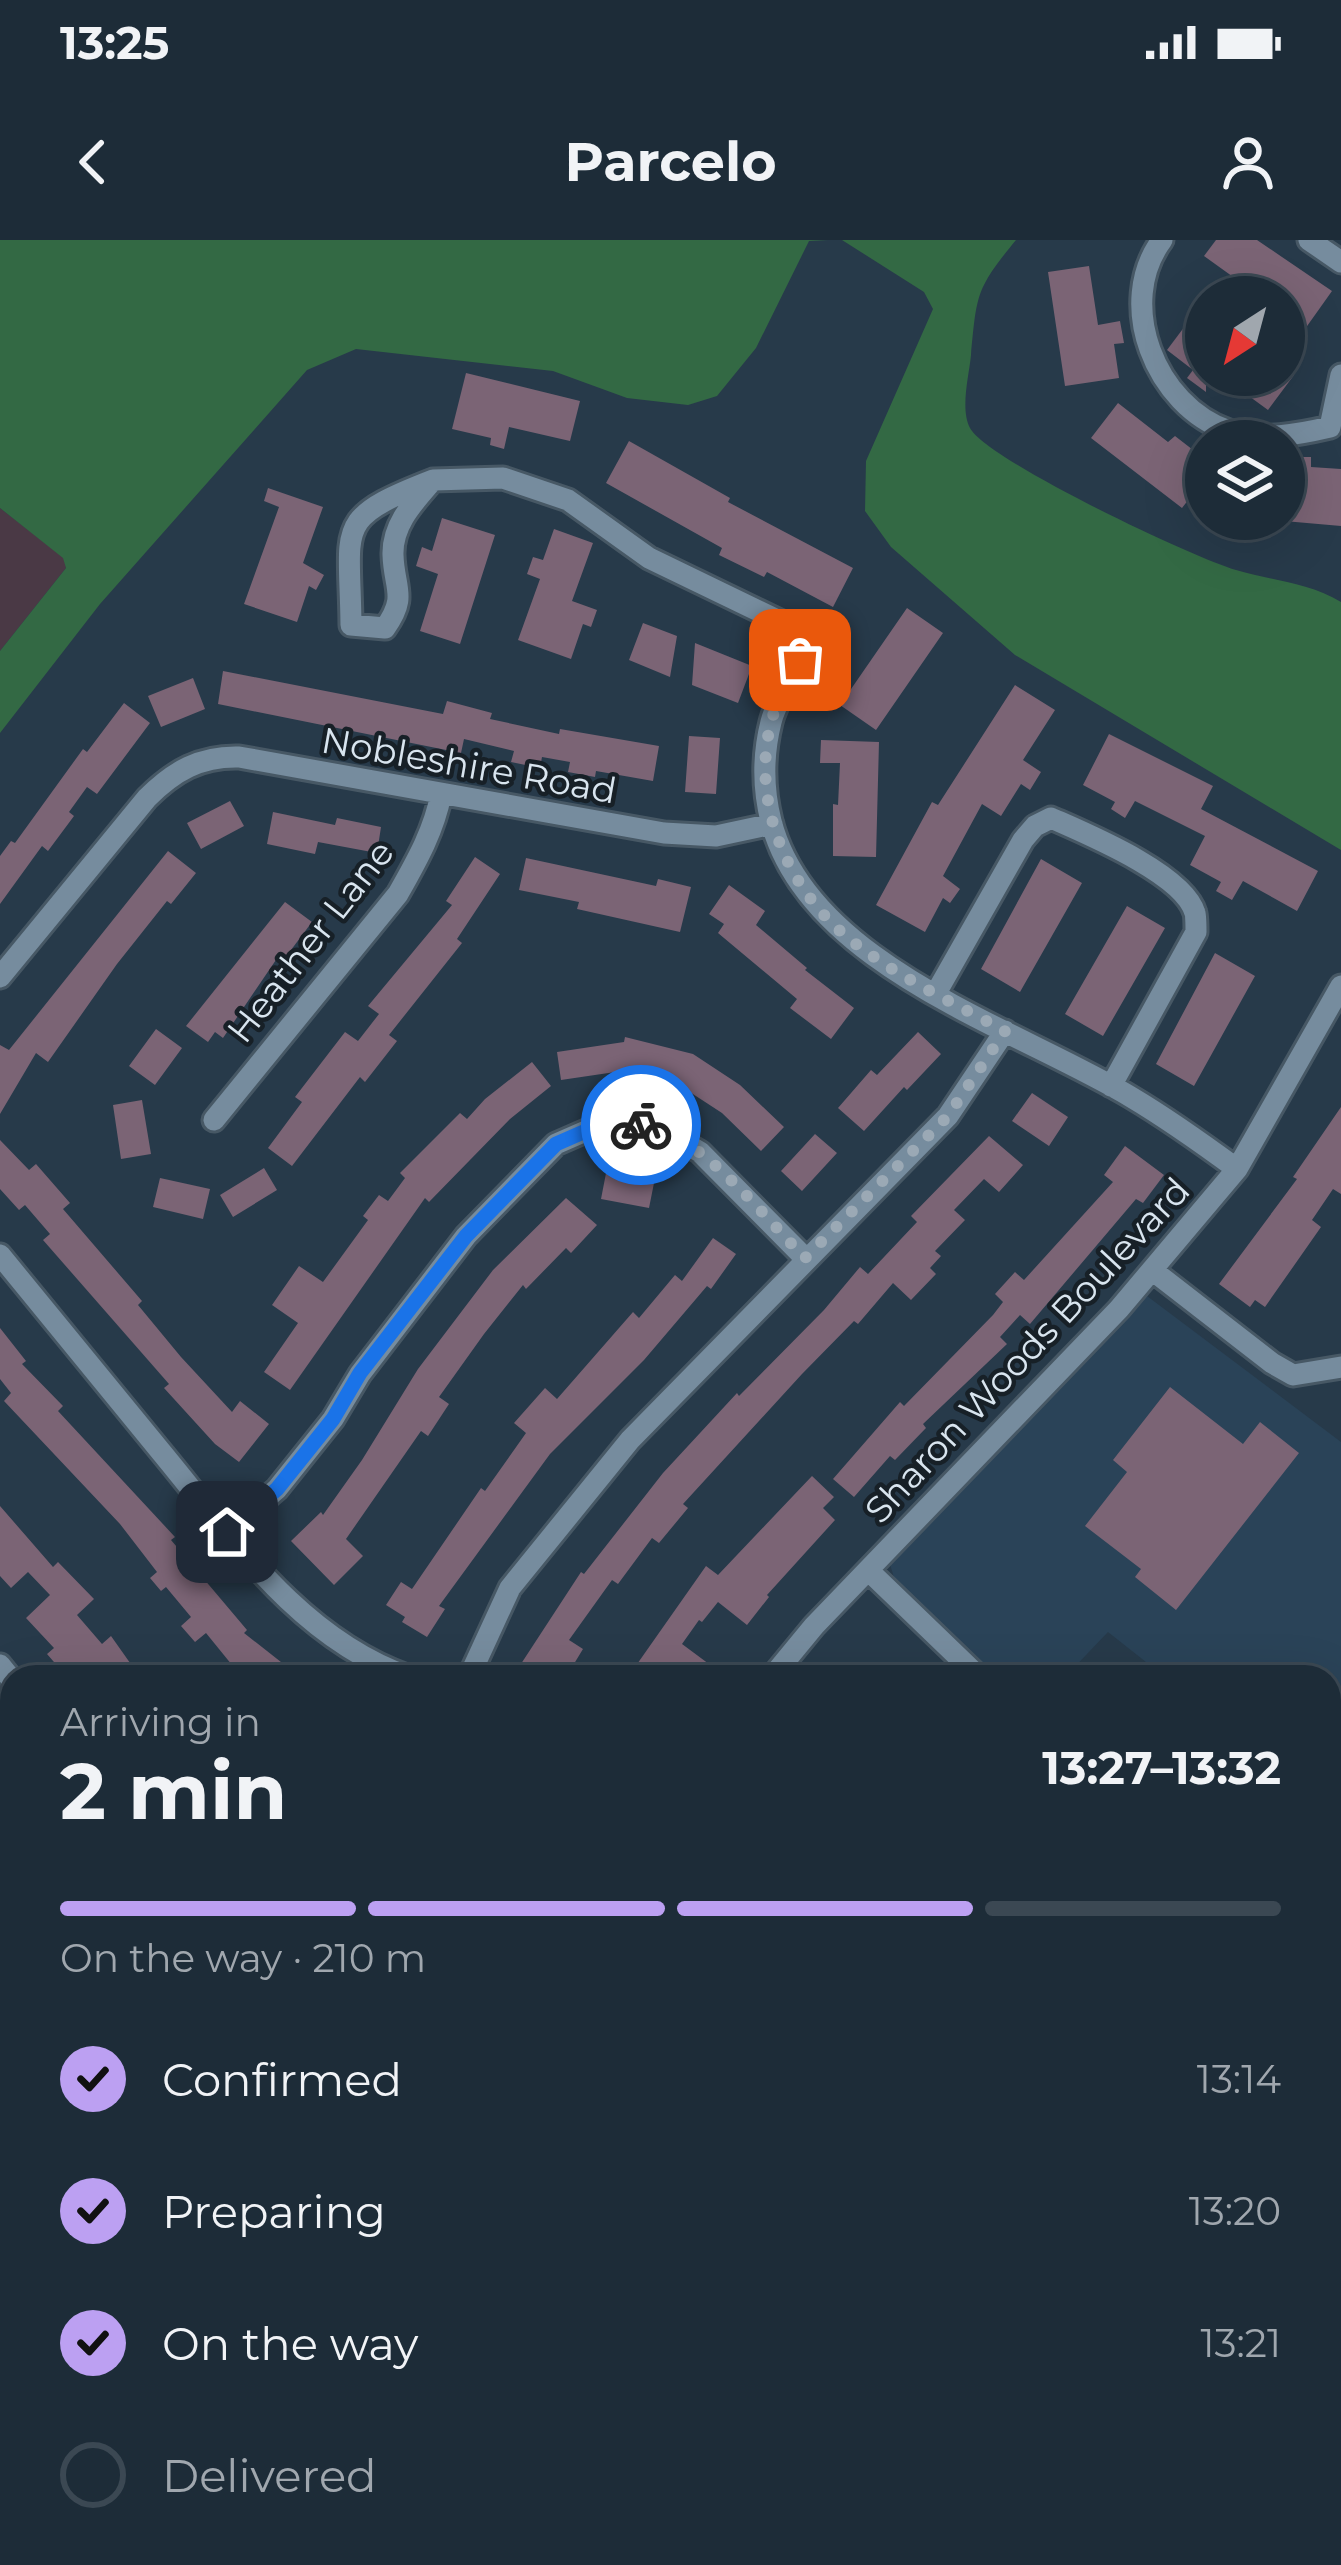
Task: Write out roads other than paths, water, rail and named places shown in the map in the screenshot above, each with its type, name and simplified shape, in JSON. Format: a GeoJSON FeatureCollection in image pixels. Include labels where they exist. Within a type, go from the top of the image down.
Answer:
{"type":"FeatureCollection","features":[{"type":"Feature","properties":{"kind":"street"},"geometry":{"type":"LineString","coordinates":[[1162,240],[1144,269],[1141,297],[1151,353],[1173,391],[1210,421],[1230,431],[1252,434],[1297,435],[1330,427],[1341,375]]}},
{"type":"Feature","properties":{"kind":"street"},"geometry":{"type":"LineString","coordinates":[[1309,240],[1341,262]]}},
{"type":"Feature","properties":{"kind":"street"},"geometry":{"type":"LineString","coordinates":[[433,480],[408,509],[397,532],[392,554],[400,596],[394,615],[385,628],[351,625],[350,542],[358,518],[377,502],[433,480],[502,478],[568,500],[649,558],[796,629],[802,644],[800,660],[770,724],[764,778],[772,824],[789,865],[815,904],[844,935],[936,993],[1111,1086],[1237,1169]]}},
{"type":"Feature","properties":{"kind":"street","name":"Nobleshire Road"},"geometry":{"type":"LineString","coordinates":[[0,977],[161,783],[193,763],[217,756],[664,833],[716,836],[772,824]]}},
{"type":"Feature","properties":{"kind":"street","name":"Heather Lane"},"geometry":{"type":"LineString","coordinates":[[214,1120],[398,894],[421,855],[441,794]]}},
{"type":"Feature","properties":{"kind":"street"},"geometry":{"type":"LineString","coordinates":[[936,993],[1022,840],[1035,826],[1051,818],[1155,871],[1187,898],[1196,914],[1196,932],[1111,1086]]}},
{"type":"Feature","properties":{"kind":"street","name":"Sharon Woods Boulevard"},"geometry":{"type":"LineString","coordinates":[[782,1665],[1153,1270],[1237,1169],[1341,986]]}},
{"type":"Feature","properties":{"kind":"street"},"geometry":{"type":"LineString","coordinates":[[475,1665],[510,1588],[630,1440],[948,1116],[1005,1031]]}},
{"type":"Feature","properties":{"kind":"street"},"geometry":{"type":"LineString","coordinates":[[227,1532],[277,1489],[466,1236],[556,1144],[604,1123],[656,1126],[700,1152],[805,1258]]}},
{"type":"Feature","properties":{"kind":"street"},"geometry":{"type":"LineString","coordinates":[[0,1255],[227,1532],[299,1611],[345,1646],[385,1665]]}},
{"type":"Feature","properties":{"kind":"street"},"geometry":{"type":"LineString","coordinates":[[1153,1270],[1272,1364],[1293,1375],[1341,1367]]}},
{"type":"Feature","properties":{"kind":"street"},"geometry":{"type":"LineString","coordinates":[[869,1570],[968,1665]]}}]}
